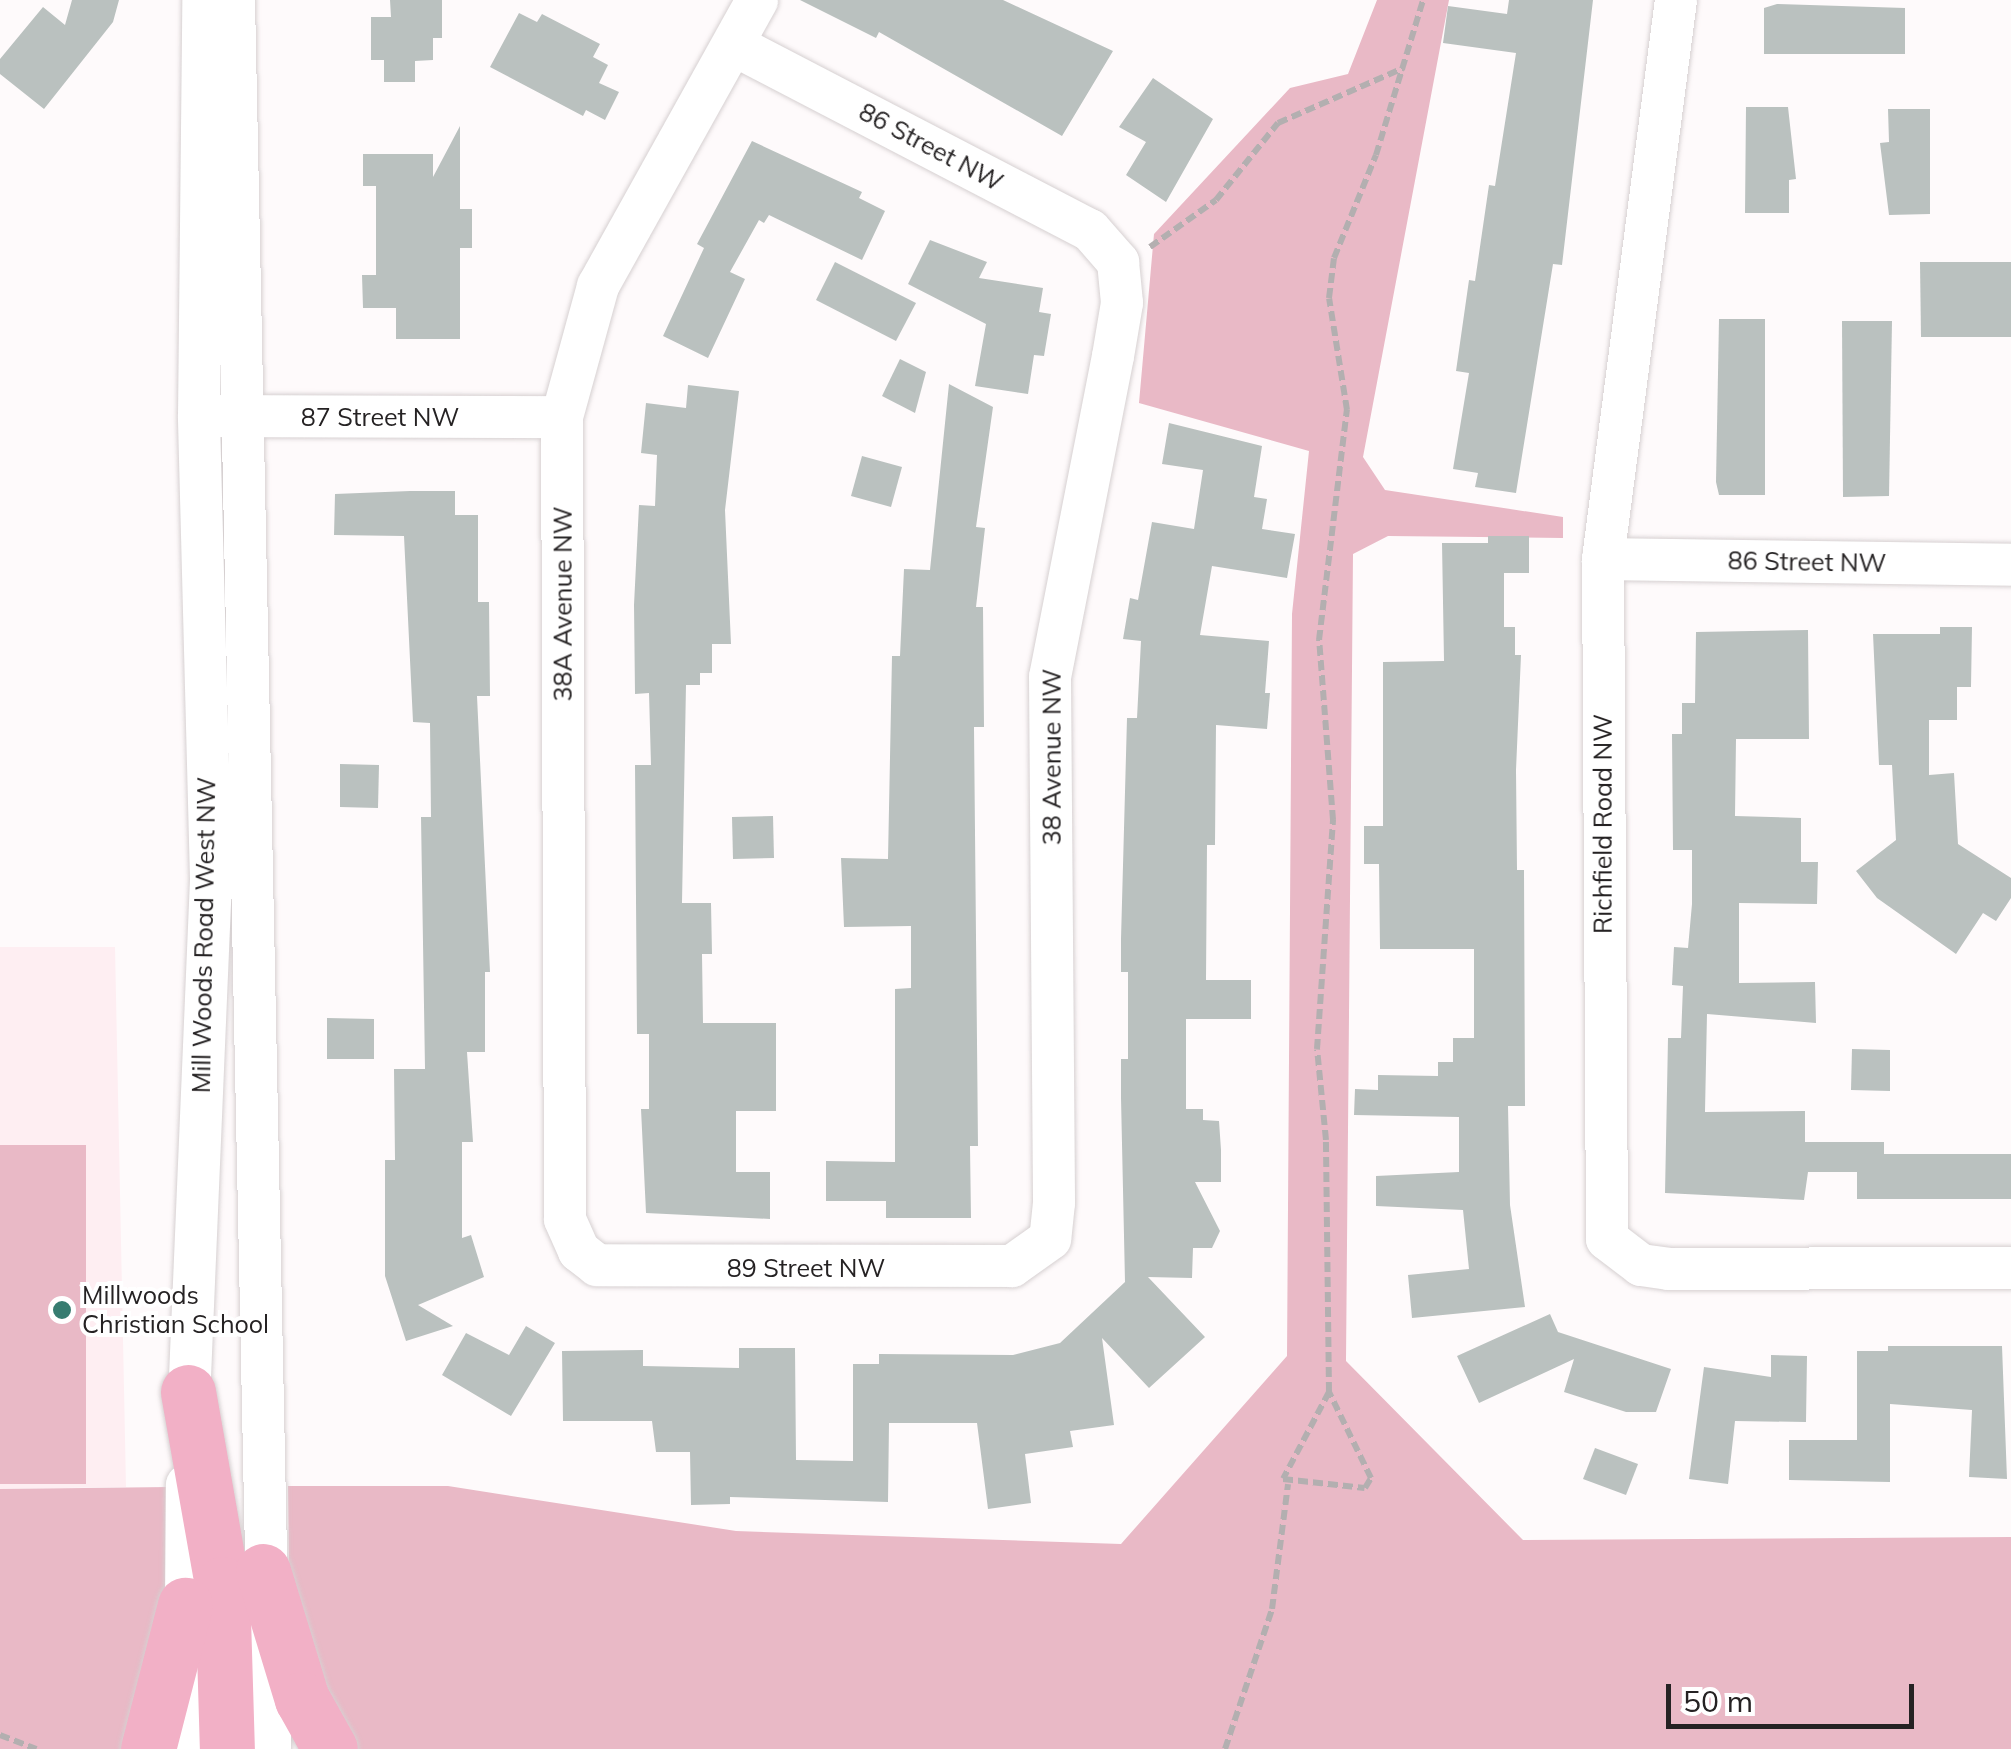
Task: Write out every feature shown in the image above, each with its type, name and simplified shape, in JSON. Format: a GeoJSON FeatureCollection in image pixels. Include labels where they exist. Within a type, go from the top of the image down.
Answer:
{"type":"FeatureCollection","features":[{"type":"Feature","properties":{"kind":"main road"},"geometry":{"type":"LineString","coordinates":[[188,1392],[222,1584],[227,1749]]}},
{"type":"Feature","properties":{"kind":"main road"},"geometry":{"type":"LineString","coordinates":[[264,1571],[302,1700],[330,1749]]}},
{"type":"Feature","properties":{"kind":"main road"},"geometry":{"type":"LineString","coordinates":[[148,1749],[186,1605]]}},
{"type":"Feature","properties":{"kind":"street","name":"Mill Woods Road West NW"},"geometry":{"type":"LineString","coordinates":[[185,1749],[188,1392],[211,878],[199,415],[204,0]]}},
{"type":"Feature","properties":{"kind":"street","name":"Mill Woods Road West NW"},"geometry":{"type":"LineString","coordinates":[[234,0],[247,417],[270,1749]]}},
{"type":"Feature","properties":{"kind":"street","name":"38A Avenue NW"},"geometry":{"type":"LineString","coordinates":[[579,1252],[565,1219],[562,417],[598,286],[757,0]]}},
{"type":"Feature","properties":{"kind":"street","name":"Richfield Road NW"},"geometry":{"type":"LineString","coordinates":[[1676,0],[1603,559],[1607,1239],[1641,1264],[1668,1269],[2011,1268]]}},
{"type":"Feature","properties":{"kind":"street","name":"86 Street NW"},"geometry":{"type":"LineString","coordinates":[[734,44],[1132,255]]}},
{"type":"Feature","properties":{"kind":"street","name":"38 Avenue NW"},"geometry":{"type":"LineString","coordinates":[[1034,1252],[1050,1239],[1054,1203],[1050,677],[1132,255]]}},
{"type":"Feature","properties":{"kind":"street","name":"87 Street NW"},"geometry":{"type":"LineString","coordinates":[[199,415],[562,417]]}},
{"type":"Feature","properties":{"kind":"street","name":"86 Street NW"},"geometry":{"type":"LineString","coordinates":[[1603,559],[2011,565]]}},
{"type":"Feature","properties":{"kind":"street","name":"89 Street NW"},"geometry":{"type":"LineString","coordinates":[[579,1252],[597,1265],[618,1267],[984,1269],[1012,1266],[1034,1252]]}},
{"type":"Feature","properties":{"kind":"path"},"geometry":{"type":"LineString","coordinates":[[1288,1484],[1368,1485],[1371,1478],[1329,1392],[1316,987],[1333,820],[1319,640],[1347,410],[1329,298],[1334,258],[1404,68],[1423,0]]}},
{"type":"Feature","properties":{"kind":"path"},"geometry":{"type":"LineString","coordinates":[[1132,255],[1216,200],[1278,123],[1404,68]]}},
{"type":"Feature","properties":{"kind":"path"},"geometry":{"type":"LineString","coordinates":[[1225,1749],[1272,1609],[1288,1484],[1283,1472],[1329,1392]]}},
{"type":"Feature","properties":{"kind":"path"},"geometry":{"type":"LineString","coordinates":[[0,1735],[36,1749]]}},
{"type":"Feature","properties":{"kind":"shaded area"},"geometry":{"type":"Polygon","coordinates":[[[1377,0],[1449,0],[1363,457],[1385,490],[1563,517],[1563,538],[1388,536],[1353,554],[1346,1361],[1523,1540],[2011,1537],[2011,1749],[355,1749],[336,1723],[289,1573],[288,1486],[448,1486],[736,1531],[1121,1544],[1287,1356],[1292,614],[1309,451],[1139,403],[1154,234],[1290,88],[1348,74],[1377,0]]]}},
{"type":"Feature","properties":{"kind":"shaded area","name":"Millwoods Christian School"},"geometry":{"type":"Polygon","coordinates":[[[0,947],[115,947],[126,1487],[0,1489],[0,947]]]}},
{"type":"Feature","properties":{"kind":"shaded area"},"geometry":{"type":"Polygon","coordinates":[[[0,1145],[86,1145],[86,1484],[0,1484],[0,1145]]]}},
{"type":"Feature","properties":{"kind":"shaded area"},"geometry":{"type":"Polygon","coordinates":[[[170,1487],[168,1600],[121,1749],[0,1749],[0,1489],[170,1487]]]}},
{"type":"Feature","properties":{"kind":"building"},"geometry":{"type":"Polygon","coordinates":[[[72,0],[119,0],[113,22],[44,109],[0,74],[0,59],[43,7],[65,25],[72,0]]]}},
{"type":"Feature","properties":{"kind":"building"},"geometry":{"type":"Polygon","coordinates":[[[390,0],[442,0],[442,38],[433,38],[433,60],[415,61],[415,82],[384,82],[384,60],[371,60],[371,17],[391,17],[390,0]]]}},
{"type":"Feature","properties":{"kind":"building"},"geometry":{"type":"Polygon","coordinates":[[[800,0],[1003,0],[1113,51],[1062,136],[879,32],[876,38],[800,0]]]}},
{"type":"Feature","properties":{"kind":"building"},"geometry":{"type":"Polygon","coordinates":[[[1509,0],[1593,0],[1562,265],[1553,264],[1516,493],[1475,487],[1478,473],[1453,469],[1469,373],[1456,371],[1469,280],[1475,281],[1489,185],[1495,186],[1516,53],[1443,43],[1448,6],[1507,14],[1509,0]]]}},
{"type":"Feature","properties":{"kind":"building"},"geometry":{"type":"Polygon","coordinates":[[[1777,4],[1905,8],[1905,54],[1764,54],[1764,8],[1777,4]]]}},
{"type":"Feature","properties":{"kind":"building"},"geometry":{"type":"Polygon","coordinates":[[[519,13],[537,22],[542,14],[600,44],[593,57],[608,65],[599,83],[619,92],[605,120],[586,110],[583,116],[490,67],[519,13]]]}},
{"type":"Feature","properties":{"kind":"building"},"geometry":{"type":"Polygon","coordinates":[[[1153,78],[1213,119],[1166,202],[1126,175],[1146,142],[1119,127],[1153,78]]]}},
{"type":"Feature","properties":{"kind":"building"},"geometry":{"type":"Polygon","coordinates":[[[1746,107],[1788,107],[1796,179],[1789,180],[1789,213],[1745,213],[1746,107]]]}},
{"type":"Feature","properties":{"kind":"building"},"geometry":{"type":"Polygon","coordinates":[[[1888,109],[1930,109],[1930,214],[1889,215],[1880,143],[1889,142],[1888,109]]]}},
{"type":"Feature","properties":{"kind":"building"},"geometry":{"type":"Polygon","coordinates":[[[460,126],[460,209],[472,209],[472,248],[460,248],[460,339],[396,339],[396,308],[363,308],[362,275],[376,275],[376,186],[363,186],[363,154],[433,154],[433,177],[460,126]]]}},
{"type":"Feature","properties":{"kind":"building"},"geometry":{"type":"Polygon","coordinates":[[[752,141],[862,192],[859,198],[885,211],[862,260],[769,215],[764,223],[759,220],[730,272],[745,279],[708,358],[663,336],[704,248],[697,244],[752,141]]]}},
{"type":"Feature","properties":{"kind":"building"},"geometry":{"type":"Polygon","coordinates":[[[930,240],[987,262],[979,278],[1043,288],[1039,312],[1051,314],[1044,356],[1034,355],[1028,394],[975,386],[986,324],[908,284],[930,240]]]}},
{"type":"Feature","properties":{"kind":"building"},"geometry":{"type":"Polygon","coordinates":[[[835,262],[916,303],[896,341],[816,300],[835,262]]]}},
{"type":"Feature","properties":{"kind":"building"},"geometry":{"type":"Polygon","coordinates":[[[1920,262],[2011,262],[2011,337],[1921,337],[1920,262]]]}},
{"type":"Feature","properties":{"kind":"building"},"geometry":{"type":"Polygon","coordinates":[[[1719,319],[1765,319],[1765,495],[1719,495],[1719,319]]]}},
{"type":"Feature","properties":{"kind":"building"},"geometry":{"type":"Polygon","coordinates":[[[1842,321],[1892,321],[1889,496],[1843,497],[1842,321]]]}},
{"type":"Feature","properties":{"kind":"building"},"geometry":{"type":"Polygon","coordinates":[[[900,359],[926,372],[915,413],[882,396],[900,359]]]}},
{"type":"Feature","properties":{"kind":"building"},"geometry":{"type":"Polygon","coordinates":[[[949,384],[993,407],[976,527],[985,528],[976,607],[983,607],[984,727],[974,727],[978,1146],[970,1146],[971,1218],[886,1218],[886,1201],[826,1201],[826,1161],[895,1162],[895,989],[911,988],[911,926],[844,927],[841,858],[888,859],[892,656],[900,656],[904,569],[930,570],[949,384]]]}},
{"type":"Feature","properties":{"kind":"building"},"geometry":{"type":"Polygon","coordinates":[[[688,385],[739,391],[725,510],[731,644],[712,644],[712,673],[700,673],[700,685],[686,685],[682,903],[711,903],[712,954],[702,954],[703,1023],[776,1023],[776,1111],[736,1111],[736,1172],[770,1172],[770,1219],[646,1213],[641,1109],[649,1109],[649,1034],[637,1034],[635,765],[651,765],[649,693],[635,694],[634,605],[639,505],[655,506],[657,455],[641,453],[646,403],[686,408],[688,385]]]}},
{"type":"Feature","properties":{"kind":"building"},"geometry":{"type":"Polygon","coordinates":[[[1169,423],[1262,446],[1254,497],[1267,499],[1262,529],[1295,534],[1287,578],[1212,566],[1200,635],[1269,641],[1265,693],[1270,693],[1267,729],[1216,725],[1215,845],[1207,845],[1206,980],[1251,980],[1251,1019],[1186,1019],[1186,1109],[1203,1109],[1203,1120],[1219,1121],[1221,1150],[1221,1182],[1195,1182],[1220,1231],[1212,1248],[1193,1248],[1192,1278],[1148,1277],[1205,1337],[1149,1388],[1102,1338],[1114,1425],[1070,1431],[1073,1447],[1025,1454],[1031,1503],[988,1509],[977,1423],[889,1423],[888,1502],[730,1497],[730,1504],[691,1505],[690,1452],[656,1452],[652,1421],[563,1421],[562,1351],[643,1350],[643,1366],[739,1368],[739,1348],[795,1348],[796,1460],[853,1461],[853,1364],[879,1364],[879,1354],[1013,1355],[1060,1343],[1125,1282],[1121,1059],[1128,1059],[1128,972],[1121,972],[1121,939],[1127,718],[1137,718],[1141,641],[1123,639],[1130,598],[1138,600],[1152,522],[1194,529],[1203,470],[1162,464],[1169,423]]]}},
{"type":"Feature","properties":{"kind":"building"},"geometry":{"type":"Polygon","coordinates":[[[862,456],[902,467],[891,507],[851,496],[862,456]]]}},
{"type":"Feature","properties":{"kind":"building"},"geometry":{"type":"Polygon","coordinates":[[[455,491],[455,515],[478,515],[478,602],[489,602],[490,696],[477,696],[490,972],[485,972],[485,1052],[467,1052],[473,1142],[462,1142],[462,1238],[471,1235],[484,1277],[418,1305],[453,1326],[406,1341],[385,1276],[385,1160],[395,1160],[394,1069],[425,1069],[421,817],[431,817],[430,723],[413,722],[404,536],[334,535],[335,494],[455,491]]]}},
{"type":"Feature","properties":{"kind":"building"},"geometry":{"type":"Polygon","coordinates":[[[1488,536],[1529,536],[1529,573],[1504,573],[1504,627],[1515,627],[1515,655],[1521,655],[1516,770],[1517,870],[1524,870],[1525,1106],[1508,1106],[1510,1205],[1525,1307],[1412,1318],[1408,1275],[1469,1269],[1463,1210],[1376,1206],[1376,1176],[1459,1172],[1459,1117],[1354,1115],[1355,1089],[1378,1090],[1378,1075],[1438,1076],[1438,1062],[1453,1062],[1453,1038],[1474,1038],[1474,949],[1380,949],[1379,864],[1364,864],[1364,826],[1383,826],[1383,662],[1444,661],[1442,543],[1488,543],[1488,536]]]}},
{"type":"Feature","properties":{"kind":"building"},"geometry":{"type":"Polygon","coordinates":[[[1940,627],[1972,627],[1971,687],[1957,687],[1957,720],[1929,720],[1929,775],[1954,773],[1958,844],[2011,878],[2011,898],[1996,921],[1983,913],[1956,954],[1877,898],[1856,871],[1896,840],[1892,765],[1879,765],[1873,634],[1940,634],[1940,627]]]}},
{"type":"Feature","properties":{"kind":"building"},"geometry":{"type":"Polygon","coordinates":[[[1808,630],[1809,739],[1736,739],[1735,816],[1801,818],[1801,862],[1818,862],[1817,904],[1739,903],[1739,983],[1815,982],[1816,1023],[1707,1014],[1705,1112],[1805,1111],[1805,1142],[1884,1142],[1884,1154],[2011,1154],[2011,1199],[1857,1199],[1857,1172],[1808,1172],[1804,1200],[1665,1193],[1668,1038],[1681,1038],[1683,986],[1672,985],[1674,947],[1688,948],[1692,904],[1692,850],[1673,850],[1672,734],[1682,734],[1682,703],[1695,703],[1696,632],[1808,630]]]}},
{"type":"Feature","properties":{"kind":"building"},"geometry":{"type":"Polygon","coordinates":[[[340,764],[379,765],[378,808],[340,807],[340,764]]]}},
{"type":"Feature","properties":{"kind":"building"},"geometry":{"type":"Polygon","coordinates":[[[773,816],[774,858],[733,859],[732,817],[773,816]]]}},
{"type":"Feature","properties":{"kind":"building"},"geometry":{"type":"Polygon","coordinates":[[[327,1018],[374,1019],[374,1059],[327,1059],[327,1018]]]}},
{"type":"Feature","properties":{"kind":"building"},"geometry":{"type":"Polygon","coordinates":[[[1852,1049],[1890,1050],[1890,1091],[1851,1090],[1852,1049]]]}},
{"type":"Feature","properties":{"kind":"building"},"geometry":{"type":"Polygon","coordinates":[[[1550,1314],[1558,1332],[1671,1369],[1656,1412],[1626,1412],[1564,1392],[1574,1359],[1479,1403],[1457,1356],[1550,1314]]]}},
{"type":"Feature","properties":{"kind":"building"},"geometry":{"type":"Polygon","coordinates":[[[526,1326],[555,1343],[511,1416],[442,1375],[466,1333],[509,1355],[526,1326]]]}},
{"type":"Feature","properties":{"kind":"building"},"geometry":{"type":"Polygon","coordinates":[[[1888,1346],[2002,1346],[2007,1479],[1969,1477],[1972,1410],[1890,1404],[1890,1482],[1789,1480],[1789,1440],[1857,1440],[1857,1351],[1888,1351],[1888,1346]]]}},
{"type":"Feature","properties":{"kind":"building"},"geometry":{"type":"Polygon","coordinates":[[[1771,1355],[1807,1356],[1806,1422],[1735,1421],[1728,1484],[1689,1479],[1704,1367],[1771,1377],[1771,1355]]]}},
{"type":"Feature","properties":{"kind":"building"},"geometry":{"type":"Polygon","coordinates":[[[1595,1448],[1638,1464],[1626,1495],[1583,1479],[1595,1448]]]}},
{"type":"Feature","properties":{"kind":"place","name":"Millwoods Christian School"},"geometry":{"type":"Point","coordinates":[62,1310]}}]}
